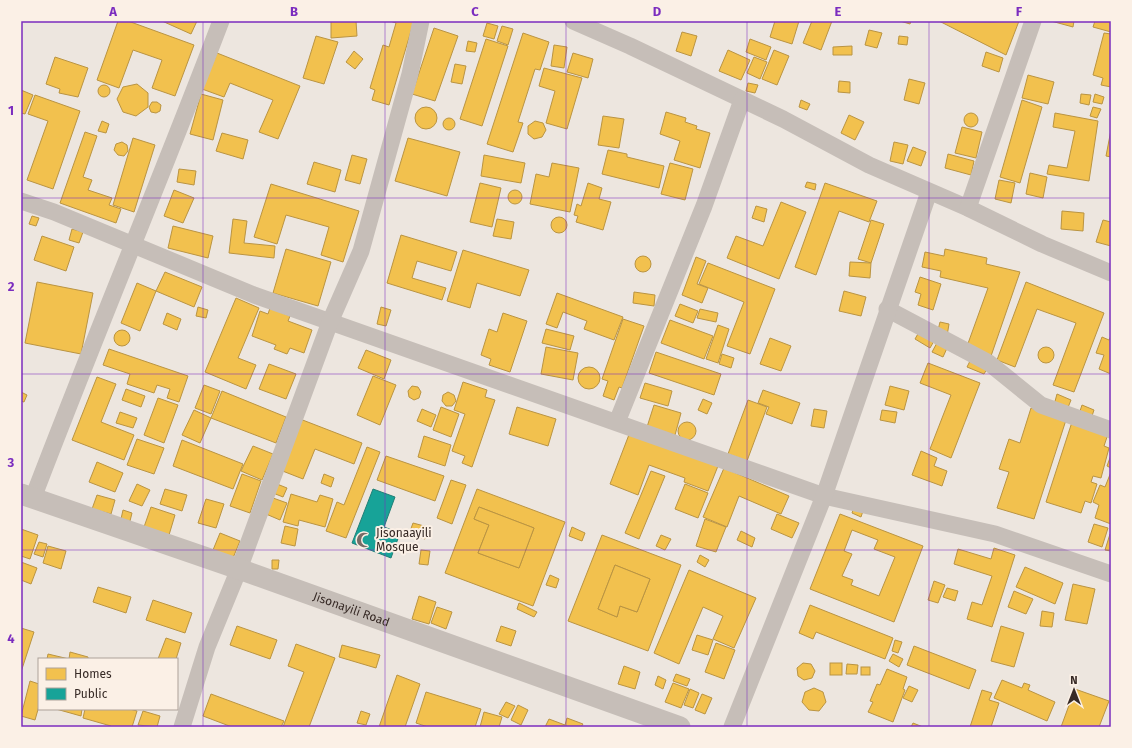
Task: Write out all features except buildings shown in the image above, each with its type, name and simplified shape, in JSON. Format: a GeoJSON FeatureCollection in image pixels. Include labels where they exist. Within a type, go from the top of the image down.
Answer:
{"type":"FeatureCollection","features":[{"type":"Feature","properties":{"kind":"street"},"geometry":{"type":"LineString","coordinates":[[27,496],[77,382],[133,245],[221,21]]}},
{"type":"Feature","properties":{"kind":"street"},"geometry":{"type":"LineString","coordinates":[[182,727],[207,647],[240,569],[330,322],[361,251],[410,74],[421,21]]}},
{"type":"Feature","properties":{"kind":"street"},"geometry":{"type":"LineString","coordinates":[[573,21],[742,100],[869,165],[928,192],[968,208],[1042,244],[1111,273]]}},
{"type":"Feature","properties":{"kind":"street"},"geometry":{"type":"LineString","coordinates":[[968,208],[1033,21]]}},
{"type":"Feature","properties":{"kind":"street"},"geometry":{"type":"LineString","coordinates":[[617,422],[704,206],[742,100]]}},
{"type":"Feature","properties":{"kind":"street"},"geometry":{"type":"LineString","coordinates":[[732,727],[824,496],[928,192]]}},
{"type":"Feature","properties":{"kind":"street"},"geometry":{"type":"LineString","coordinates":[[21,201],[54,212],[254,295],[824,496],[995,534],[1111,574]]}},
{"type":"Feature","properties":{"kind":"street"},"geometry":{"type":"LineString","coordinates":[[887,309],[989,363],[1041,405],[1111,430]]}},
{"type":"Feature","properties":{"kind":"street","name":"Jisonayili Road"},"geometry":{"type":"LineString","coordinates":[[27,496],[240,569],[680,727]]}},
{"type":"Feature","properties":{"kind":"place","name":"Jisonaayili Mosque"},"geometry":{"type":"Point","coordinates":[364,540]}}]}
